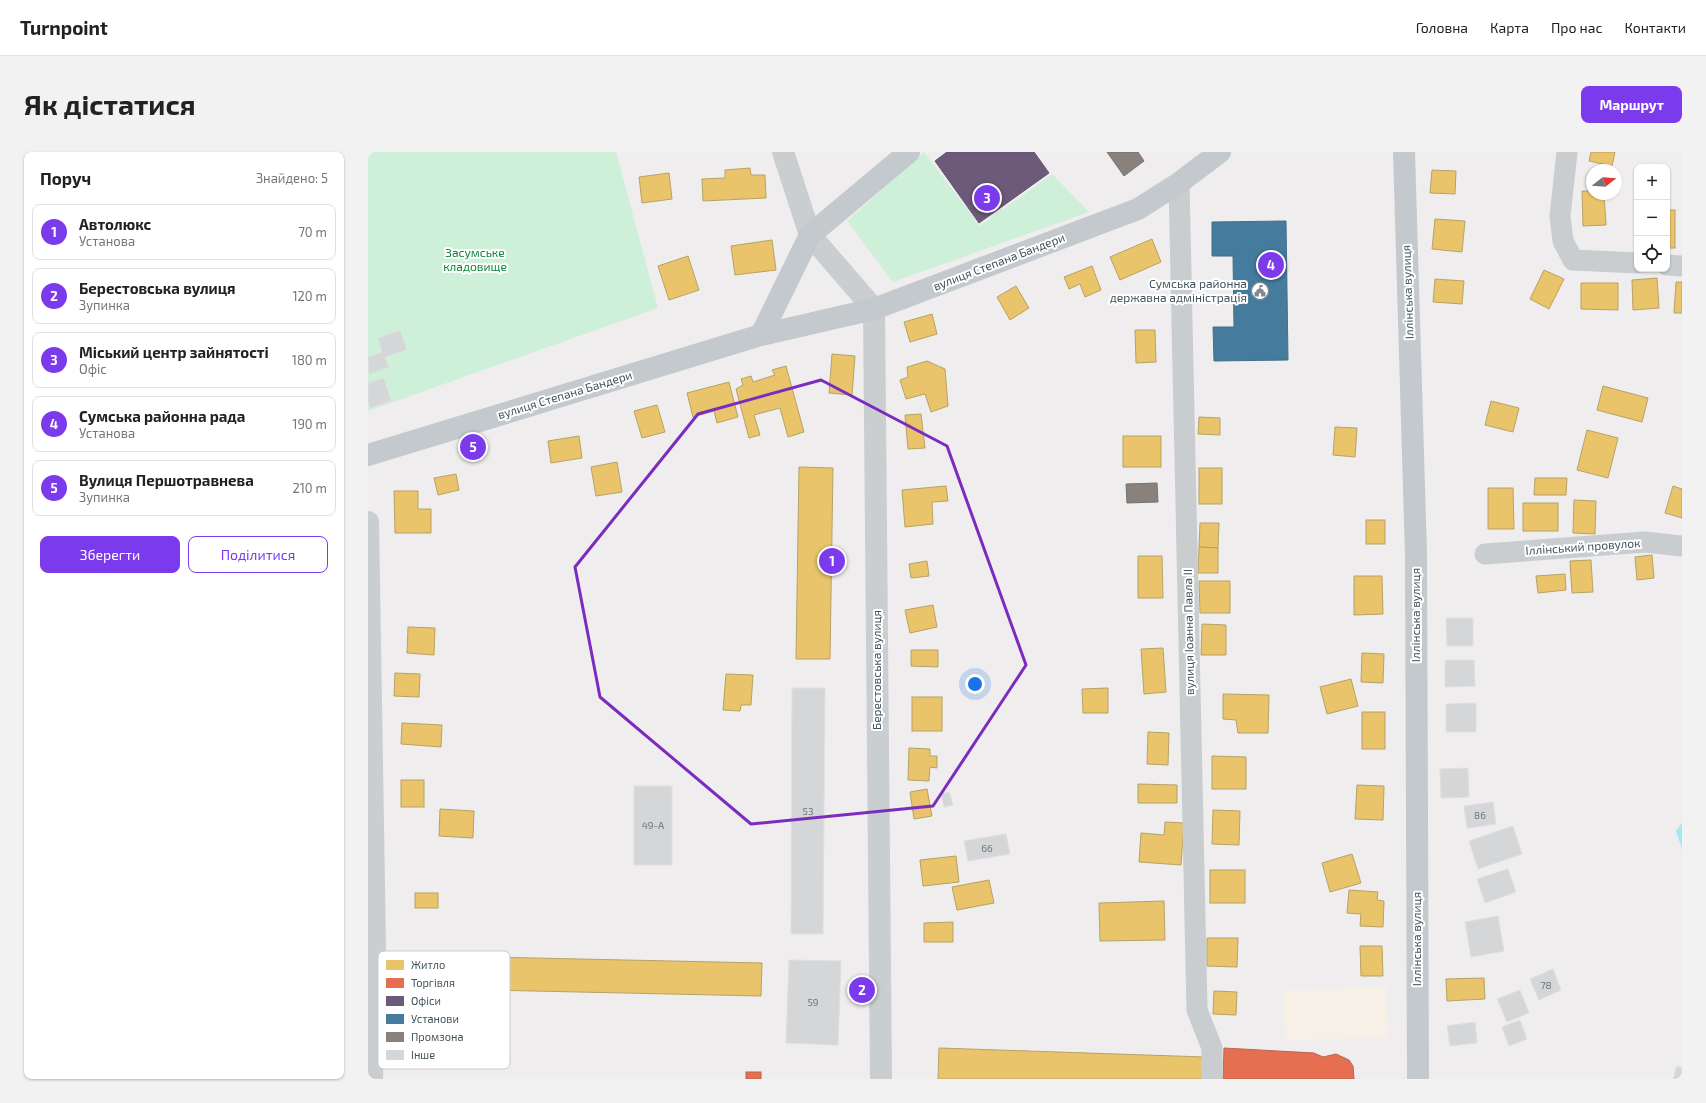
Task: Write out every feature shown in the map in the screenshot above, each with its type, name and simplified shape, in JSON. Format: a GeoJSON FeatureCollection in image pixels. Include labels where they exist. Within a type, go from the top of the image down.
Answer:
{"type":"FeatureCollection","features":[{"type":"Feature","properties":{"kind":"main road"},"geometry":{"type":"LineString","coordinates":[[761,335],[810,235],[909,152]]}},
{"type":"Feature","properties":{"kind":"main road","name":"вулиця Степана Бандери"},"geometry":{"type":"LineString","coordinates":[[368,455],[761,335],[874,309],[1138,209],[1179,183],[1220,152]]}},
{"type":"Feature","properties":{"kind":"main road","name":"Іллінська вулиця"},"geometry":{"type":"LineString","coordinates":[[1404,152],[1416,555],[1418,1079]]}},
{"type":"Feature","properties":{"kind":"street"},"geometry":{"type":"LineString","coordinates":[[783,152],[810,235],[874,309]]}},
{"type":"Feature","properties":{"kind":"street"},"geometry":{"type":"LineString","coordinates":[[1568,152],[1560,216],[1563,241],[1573,260],[1634,263]]}},
{"type":"Feature","properties":{"kind":"street","name":"вулиця Іоанна Павла II"},"geometry":{"type":"LineString","coordinates":[[1179,183],[1197,1010],[1212,1048],[1212,1079]]}},
{"type":"Feature","properties":{"kind":"street"},"geometry":{"type":"LineString","coordinates":[[1670,265],[1682,266]]}},
{"type":"Feature","properties":{"kind":"street","name":"Берестовська вулиця"},"geometry":{"type":"LineString","coordinates":[[874,309],[881,1079]]}},
{"type":"Feature","properties":{"kind":"street"},"geometry":{"type":"LineString","coordinates":[[368,522],[372,1079]]}},
{"type":"Feature","properties":{"kind":"street","name":"Іллінський провулок"},"geometry":{"type":"LineString","coordinates":[[1485,554],[1645,542],[1682,546]]}},
{"type":"Feature","properties":{"kind":"highlighted area"},"geometry":{"type":"Polygon","coordinates":[[[821,380],[947,446],[1026,665],[933,806],[751,824],[600,697],[575,567],[698,414],[821,380]]]}},
{"type":"Feature","properties":{"kind":"shaded area"},"geometry":{"type":"Polygon","coordinates":[[[1386,987],[1388,1037],[1285,1041],[1283,991],[1386,987]]]}},
{"type":"Feature","properties":{"kind":"green space","name":"Засумське кладовище"},"geometry":{"type":"Polygon","coordinates":[[[368,152],[616,152],[658,308],[368,411],[368,152]]]}},
{"type":"Feature","properties":{"kind":"green space"},"geometry":{"type":"Polygon","coordinates":[[[924,152],[980,226],[1052,174],[1089,212],[893,282],[847,221],[924,152]]]}},
{"type":"Feature","properties":{"kind":"water"},"geometry":{"type":"Polygon","coordinates":[[[1682,823],[1682,849],[1676,831],[1682,823]]]}},
{"type":"Feature","properties":{"kind":"building: Житло"},"geometry":{"type":"Polygon","coordinates":[[[1591,152],[1615,152],[1612,164],[1603,164],[1589,161],[1591,152]]]}},
{"type":"Feature","properties":{"kind":"building: Житло"},"geometry":{"type":"Polygon","coordinates":[[[750,168],[751,175],[765,175],[766,198],[703,201],[702,179],[725,178],[725,170],[750,168]]]}},
{"type":"Feature","properties":{"kind":"building: Житло"},"geometry":{"type":"Polygon","coordinates":[[[1432,170],[1456,171],[1455,194],[1430,193],[1432,170]]]}},
{"type":"Feature","properties":{"kind":"building: Житло"},"geometry":{"type":"Polygon","coordinates":[[[669,173],[672,199],[642,203],[639,177],[669,173]]]}},
{"type":"Feature","properties":{"kind":"building: Житло"},"geometry":{"type":"Polygon","coordinates":[[[1582,191],[1586,191],[1586,200],[1604,200],[1606,225],[1583,226],[1582,191]]]}},
{"type":"Feature","properties":{"kind":"building: Житло"},"geometry":{"type":"Polygon","coordinates":[[[1670,210],[1675,210],[1675,248],[1670,248],[1670,210]]]}},
{"type":"Feature","properties":{"kind":"building: Житло"},"geometry":{"type":"Polygon","coordinates":[[[1435,219],[1465,221],[1462,252],[1432,249],[1435,219]]]}},
{"type":"Feature","properties":{"kind":"building: Житло"},"geometry":{"type":"Polygon","coordinates":[[[1152,239],[1161,262],[1120,280],[1110,257],[1152,239]]]}},
{"type":"Feature","properties":{"kind":"building: Житло"},"geometry":{"type":"Polygon","coordinates":[[[772,240],[776,270],[735,275],[731,246],[772,240]]]}},
{"type":"Feature","properties":{"kind":"building: Житло"},"geometry":{"type":"Polygon","coordinates":[[[688,256],[699,290],[669,300],[658,266],[688,256]]]}},
{"type":"Feature","properties":{"kind":"building: Житло"},"geometry":{"type":"Polygon","coordinates":[[[1092,266],[1101,290],[1085,297],[1080,284],[1069,289],[1064,277],[1092,266]]]}},
{"type":"Feature","properties":{"kind":"building: Житло"},"geometry":{"type":"Polygon","coordinates":[[[1544,270],[1564,279],[1549,309],[1530,299],[1544,270]]]}},
{"type":"Feature","properties":{"kind":"building: Житло"},"geometry":{"type":"Polygon","coordinates":[[[1657,278],[1659,308],[1633,310],[1632,280],[1657,278]]]}},
{"type":"Feature","properties":{"kind":"building: Житло"},"geometry":{"type":"Polygon","coordinates":[[[1435,279],[1464,281],[1462,304],[1433,302],[1435,279]]]}},
{"type":"Feature","properties":{"kind":"building: Житло"},"geometry":{"type":"Polygon","coordinates":[[[1676,282],[1682,282],[1682,313],[1674,313],[1676,282]]]}},
{"type":"Feature","properties":{"kind":"building: Житло"},"geometry":{"type":"Polygon","coordinates":[[[1581,283],[1618,283],[1618,310],[1581,309],[1581,283]]]}},
{"type":"Feature","properties":{"kind":"building: Житло"},"geometry":{"type":"Polygon","coordinates":[[[1016,286],[1029,308],[1010,320],[997,297],[1016,286]]]}},
{"type":"Feature","properties":{"kind":"building: Житло"},"geometry":{"type":"Polygon","coordinates":[[[932,314],[937,334],[910,342],[904,322],[932,314]]]}},
{"type":"Feature","properties":{"kind":"building: Житло"},"geometry":{"type":"Polygon","coordinates":[[[1135,330],[1155,330],[1156,362],[1136,363],[1135,330]]]}},
{"type":"Feature","properties":{"kind":"building: Житло"},"geometry":{"type":"Polygon","coordinates":[[[832,354],[855,356],[852,395],[829,393],[832,354]]]}},
{"type":"Feature","properties":{"kind":"building: Житло"},"geometry":{"type":"Polygon","coordinates":[[[927,361],[945,369],[948,406],[931,412],[925,394],[906,399],[900,380],[908,377],[907,367],[927,361]]]}},
{"type":"Feature","properties":{"kind":"building: Житло"},"geometry":{"type":"Polygon","coordinates":[[[786,366],[804,432],[788,437],[780,408],[754,415],[760,435],[749,438],[736,389],[743,385],[741,379],[751,376],[753,382],[775,375],[772,370],[786,366]]]}},
{"type":"Feature","properties":{"kind":"building: Житло"},"geometry":{"type":"Polygon","coordinates":[[[729,382],[738,417],[717,423],[714,411],[693,417],[687,393],[729,382]]]}},
{"type":"Feature","properties":{"kind":"building: Житло"},"geometry":{"type":"Polygon","coordinates":[[[1603,386],[1648,398],[1642,422],[1597,410],[1603,386]]]}},
{"type":"Feature","properties":{"kind":"building: Житло"},"geometry":{"type":"Polygon","coordinates":[[[1491,401],[1519,408],[1513,432],[1485,425],[1491,401]]]}},
{"type":"Feature","properties":{"kind":"building: Житло"},"geometry":{"type":"Polygon","coordinates":[[[657,405],[665,432],[642,438],[634,411],[657,405]]]}},
{"type":"Feature","properties":{"kind":"building: Житло"},"geometry":{"type":"Polygon","coordinates":[[[921,414],[925,448],[908,449],[905,415],[921,414]]]}},
{"type":"Feature","properties":{"kind":"building: Житло"},"geometry":{"type":"Polygon","coordinates":[[[1199,417],[1220,418],[1220,435],[1198,434],[1199,417]]]}},
{"type":"Feature","properties":{"kind":"building: Житло"},"geometry":{"type":"Polygon","coordinates":[[[1335,427],[1357,428],[1355,457],[1333,455],[1335,427]]]}},
{"type":"Feature","properties":{"kind":"building: Житло"},"geometry":{"type":"Polygon","coordinates":[[[1587,430],[1618,438],[1608,478],[1577,470],[1587,430]]]}},
{"type":"Feature","properties":{"kind":"building: Житло"},"geometry":{"type":"Polygon","coordinates":[[[579,436],[582,458],[551,463],[548,441],[579,436]]]}},
{"type":"Feature","properties":{"kind":"building: Житло"},"geometry":{"type":"Polygon","coordinates":[[[1123,436],[1161,436],[1161,467],[1123,467],[1123,436]]]}},
{"type":"Feature","properties":{"kind":"building: Житло"},"geometry":{"type":"Polygon","coordinates":[[[617,462],[622,492],[596,496],[591,467],[617,462]]]}},
{"type":"Feature","properties":{"kind":"building: Житло"},"geometry":{"type":"Polygon","coordinates":[[[799,467],[833,468],[830,659],[796,659],[799,467]]]}},
{"type":"Feature","properties":{"kind":"building: Житло"},"geometry":{"type":"Polygon","coordinates":[[[1199,468],[1222,468],[1222,504],[1199,504],[1199,468]]]}},
{"type":"Feature","properties":{"kind":"building: Житло"},"geometry":{"type":"Polygon","coordinates":[[[456,474],[459,490],[438,495],[434,478],[456,474]]]}},
{"type":"Feature","properties":{"kind":"building: Житло"},"geometry":{"type":"Polygon","coordinates":[[[1535,478],[1567,478],[1566,495],[1534,495],[1535,478]]]}},
{"type":"Feature","properties":{"kind":"building: Житло"},"geometry":{"type":"Polygon","coordinates":[[[946,486],[948,501],[932,502],[933,524],[905,527],[902,490],[946,486]]]}},
{"type":"Feature","properties":{"kind":"building: Житло"},"geometry":{"type":"Polygon","coordinates":[[[1673,486],[1682,489],[1682,518],[1665,513],[1673,486]]]}},
{"type":"Feature","properties":{"kind":"building: Житло"},"geometry":{"type":"Polygon","coordinates":[[[1488,488],[1513,488],[1514,529],[1488,529],[1488,488]]]}},
{"type":"Feature","properties":{"kind":"building: Житло"},"geometry":{"type":"Polygon","coordinates":[[[394,491],[418,491],[418,509],[431,509],[431,533],[395,533],[394,491]]]}},
{"type":"Feature","properties":{"kind":"building: Житло"},"geometry":{"type":"Polygon","coordinates":[[[1574,500],[1596,501],[1595,534],[1573,533],[1574,500]]]}},
{"type":"Feature","properties":{"kind":"building: Житло"},"geometry":{"type":"Polygon","coordinates":[[[1523,503],[1558,503],[1558,531],[1523,531],[1523,503]]]}},
{"type":"Feature","properties":{"kind":"building: Житло"},"geometry":{"type":"Polygon","coordinates":[[[1366,520],[1385,520],[1385,544],[1366,544],[1366,520]]]}},
{"type":"Feature","properties":{"kind":"building: Житло"},"geometry":{"type":"Polygon","coordinates":[[[1200,523],[1219,523],[1218,548],[1199,547],[1200,523]]]}},
{"type":"Feature","properties":{"kind":"building: Житло"},"geometry":{"type":"Polygon","coordinates":[[[1199,547],[1218,548],[1218,573],[1198,573],[1199,547]]]}},
{"type":"Feature","properties":{"kind":"building: Житло"},"geometry":{"type":"Polygon","coordinates":[[[1652,555],[1654,578],[1637,580],[1635,557],[1652,555]]]}},
{"type":"Feature","properties":{"kind":"building: Житло"},"geometry":{"type":"Polygon","coordinates":[[[1138,556],[1162,556],[1163,598],[1138,598],[1138,556]]]}},
{"type":"Feature","properties":{"kind":"building: Житло"},"geometry":{"type":"Polygon","coordinates":[[[1591,560],[1593,592],[1572,593],[1570,561],[1591,560]]]}},
{"type":"Feature","properties":{"kind":"building: Житло"},"geometry":{"type":"Polygon","coordinates":[[[927,561],[929,576],[911,578],[909,564],[927,561]]]}},
{"type":"Feature","properties":{"kind":"building: Житло"},"geometry":{"type":"Polygon","coordinates":[[[1565,574],[1566,590],[1538,593],[1536,576],[1565,574]]]}},
{"type":"Feature","properties":{"kind":"building: Житло"},"geometry":{"type":"Polygon","coordinates":[[[1354,576],[1382,576],[1383,614],[1354,615],[1354,576]]]}},
{"type":"Feature","properties":{"kind":"building: Житло"},"geometry":{"type":"Polygon","coordinates":[[[1199,581],[1230,581],[1230,613],[1200,613],[1199,581]]]}},
{"type":"Feature","properties":{"kind":"building: Житло"},"geometry":{"type":"Polygon","coordinates":[[[933,605],[937,627],[910,633],[905,610],[933,605]]]}},
{"type":"Feature","properties":{"kind":"building: Житло"},"geometry":{"type":"Polygon","coordinates":[[[1202,624],[1226,625],[1226,655],[1201,655],[1202,624]]]}},
{"type":"Feature","properties":{"kind":"building: Житло"},"geometry":{"type":"Polygon","coordinates":[[[408,627],[435,628],[434,655],[407,653],[408,627]]]}},
{"type":"Feature","properties":{"kind":"building: Житло"},"geometry":{"type":"Polygon","coordinates":[[[1163,648],[1166,692],[1144,694],[1141,649],[1163,648]]]}},
{"type":"Feature","properties":{"kind":"building: Житло"},"geometry":{"type":"Polygon","coordinates":[[[911,650],[938,650],[938,667],[911,666],[911,650]]]}},
{"type":"Feature","properties":{"kind":"building: Житло"},"geometry":{"type":"Polygon","coordinates":[[[1362,653],[1384,654],[1383,683],[1361,682],[1362,653]]]}},
{"type":"Feature","properties":{"kind":"building: Житло"},"geometry":{"type":"Polygon","coordinates":[[[395,673],[420,674],[419,697],[394,696],[395,673]]]}},
{"type":"Feature","properties":{"kind":"building: Житло"},"geometry":{"type":"Polygon","coordinates":[[[726,674],[753,675],[751,705],[741,705],[740,711],[723,710],[726,674]]]}},
{"type":"Feature","properties":{"kind":"building: Житло"},"geometry":{"type":"Polygon","coordinates":[[[1351,679],[1358,706],[1327,714],[1320,687],[1351,679]]]}},
{"type":"Feature","properties":{"kind":"building: Житло"},"geometry":{"type":"Polygon","coordinates":[[[1108,688],[1108,713],[1083,713],[1082,689],[1108,688]]]}},
{"type":"Feature","properties":{"kind":"building: Житло"},"geometry":{"type":"Polygon","coordinates":[[[1223,694],[1269,695],[1268,733],[1238,733],[1236,720],[1223,719],[1223,694]]]}},
{"type":"Feature","properties":{"kind":"building: Житло"},"geometry":{"type":"Polygon","coordinates":[[[912,697],[942,697],[942,731],[912,731],[912,697]]]}},
{"type":"Feature","properties":{"kind":"building: Житло"},"geometry":{"type":"Polygon","coordinates":[[[1362,712],[1385,712],[1385,749],[1362,749],[1362,712]]]}},
{"type":"Feature","properties":{"kind":"building: Житло"},"geometry":{"type":"Polygon","coordinates":[[[402,723],[442,725],[441,747],[401,744],[402,723]]]}},
{"type":"Feature","properties":{"kind":"building: Житло"},"geometry":{"type":"Polygon","coordinates":[[[1148,732],[1169,733],[1168,765],[1147,764],[1148,732]]]}},
{"type":"Feature","properties":{"kind":"building: Житло"},"geometry":{"type":"Polygon","coordinates":[[[909,748],[930,749],[930,756],[937,756],[937,768],[930,767],[929,781],[908,780],[909,748]]]}},
{"type":"Feature","properties":{"kind":"building: Житло"},"geometry":{"type":"Polygon","coordinates":[[[1212,756],[1246,757],[1246,789],[1212,789],[1212,756]]]}},
{"type":"Feature","properties":{"kind":"building: Житло"},"geometry":{"type":"Polygon","coordinates":[[[401,780],[424,780],[424,807],[401,807],[401,780]]]}},
{"type":"Feature","properties":{"kind":"building: Житло"},"geometry":{"type":"Polygon","coordinates":[[[1138,784],[1177,785],[1177,803],[1138,803],[1138,784]]]}},
{"type":"Feature","properties":{"kind":"building: Житло"},"geometry":{"type":"Polygon","coordinates":[[[1357,785],[1384,786],[1383,820],[1355,819],[1357,785]]]}},
{"type":"Feature","properties":{"kind":"building: Житло"},"geometry":{"type":"Polygon","coordinates":[[[927,789],[932,816],[914,819],[910,792],[927,789]]]}},
{"type":"Feature","properties":{"kind":"building: Житло"},"geometry":{"type":"Polygon","coordinates":[[[440,809],[474,811],[473,838],[439,836],[440,809]]]}},
{"type":"Feature","properties":{"kind":"building: Житло"},"geometry":{"type":"Polygon","coordinates":[[[1213,810],[1240,811],[1239,845],[1212,844],[1213,810]]]}},
{"type":"Feature","properties":{"kind":"building: Житло"},"geometry":{"type":"Polygon","coordinates":[[[1165,822],[1184,823],[1181,865],[1139,862],[1141,833],[1164,835],[1165,822]]]}},
{"type":"Feature","properties":{"kind":"building: Житло"},"geometry":{"type":"Polygon","coordinates":[[[1352,854],[1361,883],[1330,892],[1322,863],[1352,854]]]}},
{"type":"Feature","properties":{"kind":"building: Житло"},"geometry":{"type":"Polygon","coordinates":[[[956,856],[959,882],[923,886],[920,860],[956,856]]]}},
{"type":"Feature","properties":{"kind":"building: Житло"},"geometry":{"type":"Polygon","coordinates":[[[1210,870],[1245,870],[1245,903],[1210,903],[1210,870]]]}},
{"type":"Feature","properties":{"kind":"building: Житло"},"geometry":{"type":"Polygon","coordinates":[[[989,880],[994,903],[957,910],[952,887],[989,880]]]}},
{"type":"Feature","properties":{"kind":"building: Житло"},"geometry":{"type":"Polygon","coordinates":[[[1349,890],[1378,892],[1377,900],[1384,901],[1383,927],[1360,926],[1361,914],[1347,913],[1349,890]]]}},
{"type":"Feature","properties":{"kind":"building: Житло"},"geometry":{"type":"Polygon","coordinates":[[[415,893],[438,893],[438,908],[415,908],[415,893]]]}},
{"type":"Feature","properties":{"kind":"building: Житло"},"geometry":{"type":"Polygon","coordinates":[[[1164,901],[1165,940],[1100,941],[1099,903],[1164,901]]]}},
{"type":"Feature","properties":{"kind":"building: Житло"},"geometry":{"type":"Polygon","coordinates":[[[953,922],[953,942],[924,942],[924,923],[953,922]]]}},
{"type":"Feature","properties":{"kind":"building: Житло"},"geometry":{"type":"Polygon","coordinates":[[[1207,938],[1238,938],[1237,967],[1207,966],[1207,938]]]}},
{"type":"Feature","properties":{"kind":"building: Житло"},"geometry":{"type":"Polygon","coordinates":[[[1360,946],[1382,946],[1383,976],[1361,976],[1360,946]]]}},
{"type":"Feature","properties":{"kind":"building: Житло"},"geometry":{"type":"Polygon","coordinates":[[[510,957],[762,963],[761,996],[510,990],[510,957]]]}},
{"type":"Feature","properties":{"kind":"building: Житло"},"geometry":{"type":"Polygon","coordinates":[[[1484,978],[1485,999],[1447,1001],[1446,979],[1484,978]]]}},
{"type":"Feature","properties":{"kind":"building: Житло"},"geometry":{"type":"Polygon","coordinates":[[[1214,991],[1237,992],[1236,1015],[1213,1014],[1214,991]]]}},
{"type":"Feature","properties":{"kind":"building: Житло"},"geometry":{"type":"Polygon","coordinates":[[[939,1048],[1205,1057],[1204,1079],[938,1079],[939,1048]]]}},
{"type":"Feature","properties":{"kind":"building: Торгівля"},"geometry":{"type":"Polygon","coordinates":[[[1224,1048],[1314,1053],[1323,1057],[1336,1054],[1349,1060],[1353,1066],[1354,1079],[1223,1079],[1224,1048]]]}},
{"type":"Feature","properties":{"kind":"building: Торгівля"},"geometry":{"type":"Polygon","coordinates":[[[746,1072],[761,1072],[761,1079],[746,1079],[746,1072]]]}},
{"type":"Feature","properties":{"kind":"building: Офіси"},"geometry":{"type":"Polygon","coordinates":[[[947,152],[1034,152],[1049,173],[979,223],[935,161],[947,152]]]}},
{"type":"Feature","properties":{"kind":"building: Установи","name":"Сумська районна державна адміністрація"},"geometry":{"type":"Polygon","coordinates":[[[1286,221],[1288,360],[1214,361],[1213,327],[1234,327],[1233,256],[1212,256],[1212,222],[1286,221]]]}},
{"type":"Feature","properties":{"kind":"building: Промзона"},"geometry":{"type":"Polygon","coordinates":[[[1107,152],[1138,152],[1144,161],[1124,176],[1107,152]]]}},
{"type":"Feature","properties":{"kind":"building: Промзона"},"geometry":{"type":"Polygon","coordinates":[[[1157,483],[1158,502],[1127,503],[1126,484],[1157,483]]]}},
{"type":"Feature","properties":{"kind":"building: Інше"},"geometry":{"type":"Polygon","coordinates":[[[400,330],[407,350],[385,357],[389,367],[369,374],[368,357],[382,352],[378,338],[400,330]]]}},
{"type":"Feature","properties":{"kind":"building: Інше"},"geometry":{"type":"Polygon","coordinates":[[[384,378],[391,401],[370,408],[368,402],[368,383],[384,378]]]}},
{"type":"Feature","properties":{"kind":"building: Інше"},"geometry":{"type":"Polygon","coordinates":[[[1446,618],[1473,618],[1473,646],[1447,646],[1446,618]]]}},
{"type":"Feature","properties":{"kind":"building: Інше"},"geometry":{"type":"Polygon","coordinates":[[[1445,660],[1474,660],[1475,686],[1445,687],[1445,660]]]}},
{"type":"Feature","properties":{"kind":"building: Інше"},"geometry":{"type":"Polygon","coordinates":[[[792,688],[825,688],[823,934],[791,934],[792,688]]]}},
{"type":"Feature","properties":{"kind":"building: Інше"},"geometry":{"type":"Polygon","coordinates":[[[1476,703],[1476,732],[1446,732],[1446,704],[1476,703]]]}},
{"type":"Feature","properties":{"kind":"building: Інше"},"geometry":{"type":"Polygon","coordinates":[[[1468,768],[1469,797],[1441,798],[1440,769],[1468,768]]]}},
{"type":"Feature","properties":{"kind":"building: Інше"},"geometry":{"type":"Polygon","coordinates":[[[634,786],[672,786],[672,865],[634,865],[634,786]]]}},
{"type":"Feature","properties":{"kind":"building: Інше"},"geometry":{"type":"Polygon","coordinates":[[[949,792],[953,805],[944,807],[941,794],[949,792]]]}},
{"type":"Feature","properties":{"kind":"building: Інше"},"geometry":{"type":"Polygon","coordinates":[[[1493,802],[1496,824],[1467,828],[1464,806],[1493,802]]]}},
{"type":"Feature","properties":{"kind":"building: Інше"},"geometry":{"type":"Polygon","coordinates":[[[1513,826],[1522,854],[1478,869],[1469,841],[1513,826]]]}},
{"type":"Feature","properties":{"kind":"building: Інше"},"geometry":{"type":"Polygon","coordinates":[[[1006,834],[1010,854],[968,861],[964,841],[1006,834]]]}},
{"type":"Feature","properties":{"kind":"building: Інше"},"geometry":{"type":"Polygon","coordinates":[[[1508,869],[1516,892],[1485,903],[1477,879],[1508,869]]]}},
{"type":"Feature","properties":{"kind":"building: Інше"},"geometry":{"type":"Polygon","coordinates":[[[1498,916],[1504,951],[1471,957],[1465,922],[1498,916]]]}},
{"type":"Feature","properties":{"kind":"building: Інше"},"geometry":{"type":"Polygon","coordinates":[[[789,960],[841,961],[838,1045],[786,1043],[789,960]]]}},
{"type":"Feature","properties":{"kind":"building: Інше"},"geometry":{"type":"Polygon","coordinates":[[[1553,969],[1561,990],[1539,1000],[1530,979],[1553,969]]]}},
{"type":"Feature","properties":{"kind":"building: Інше"},"geometry":{"type":"Polygon","coordinates":[[[1520,990],[1529,1013],[1507,1022],[1497,999],[1520,990]]]}},
{"type":"Feature","properties":{"kind":"building: Інше"},"geometry":{"type":"Polygon","coordinates":[[[1520,1020],[1527,1039],[1509,1046],[1502,1027],[1520,1020]]]}},
{"type":"Feature","properties":{"kind":"building: Інше"},"geometry":{"type":"Polygon","coordinates":[[[1475,1022],[1477,1043],[1450,1046],[1447,1026],[1475,1022]]]}},
{"type":"Feature","properties":{"kind":"building: Інше"},"geometry":{"type":"Polygon","coordinates":[[[1677,1066],[1682,1068],[1682,1079],[1673,1079],[1677,1066]]]}},
{"type":"Feature","properties":{"kind":"place","name":"Міський центр зайнятості"},"geometry":{"type":"Point","coordinates":[987,198]}},
{"type":"Feature","properties":{"kind":"place","name":"Сумська районна рада"},"geometry":{"type":"Point","coordinates":[1271,265]}},
{"type":"Feature","properties":{"kind":"place","name":"Сумська районна державна адміністрація"},"geometry":{"type":"Point","coordinates":[1260,291]}},
{"type":"Feature","properties":{"kind":"place","name":"Вулиця Першотравнева"},"geometry":{"type":"Point","coordinates":[473,447]}},
{"type":"Feature","properties":{"kind":"place","name":"Автолюкс"},"geometry":{"type":"Point","coordinates":[832,561]}},
{"type":"Feature","properties":{"kind":"place","name":"Берестовська вулиця"},"geometry":{"type":"Point","coordinates":[862,990]}}]}
